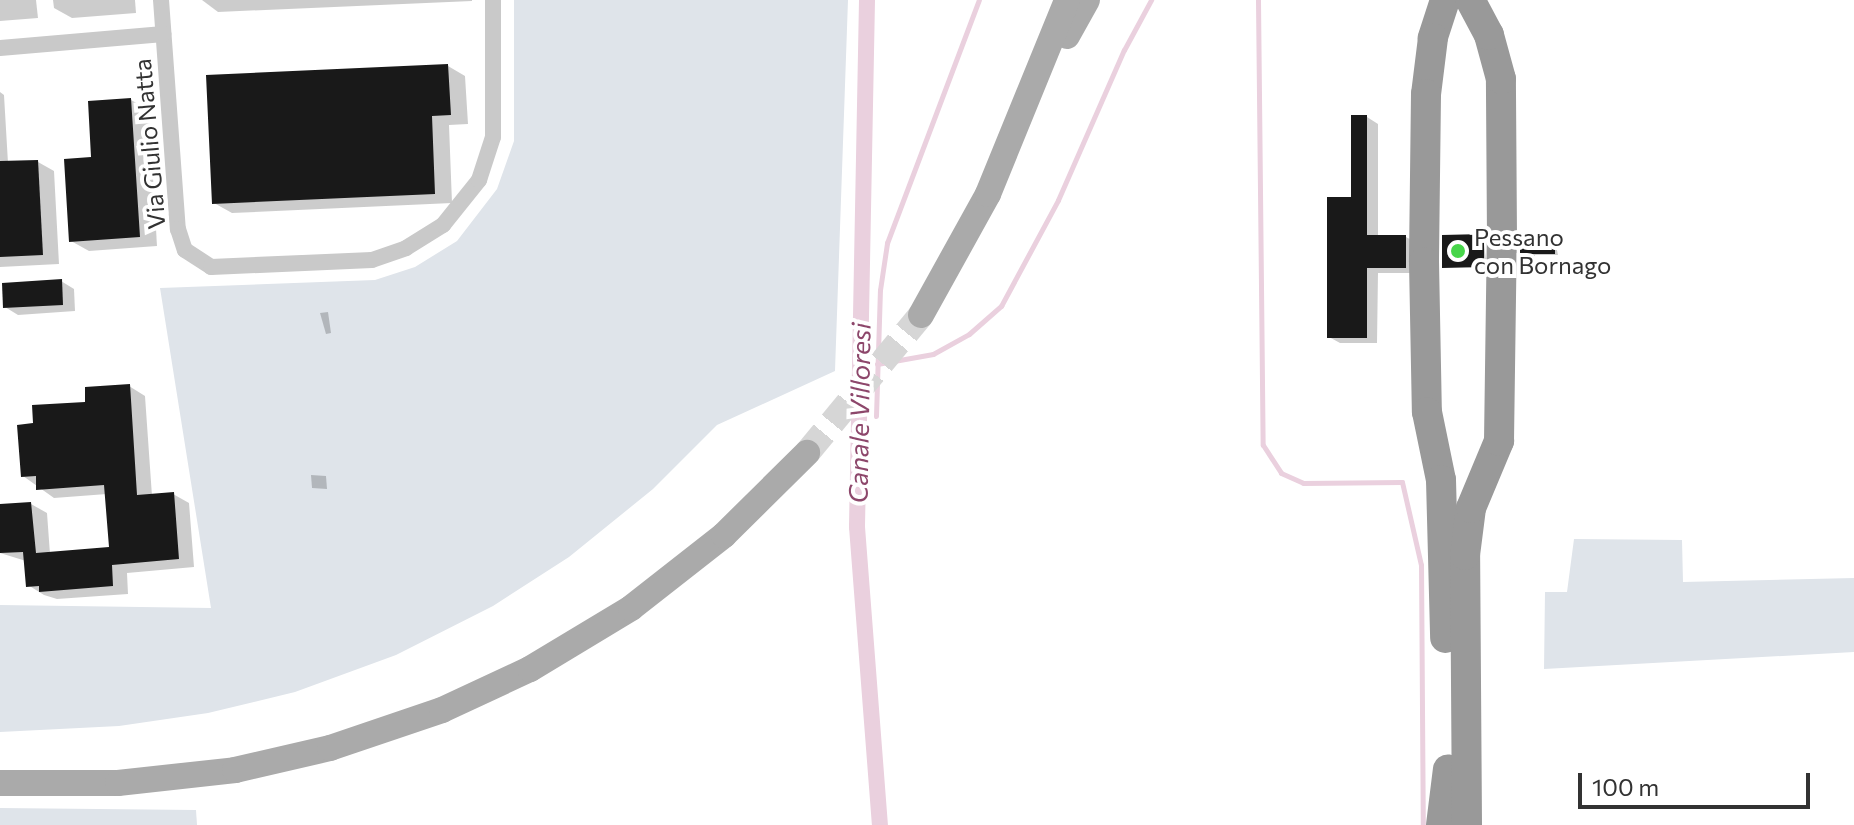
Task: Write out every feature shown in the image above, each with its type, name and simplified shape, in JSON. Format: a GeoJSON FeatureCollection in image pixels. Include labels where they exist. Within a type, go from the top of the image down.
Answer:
{"type":"FeatureCollection","features":[{"type":"Feature","properties":{"kind":"highway"},"geometry":{"type":"LineString","coordinates":[[1445,0],[1433,38],[1426,94],[1424,262],[1427,412],[1441,480],[1456,781],[1465,825]]}},
{"type":"Feature","properties":{"kind":"highway"},"geometry":{"type":"LineString","coordinates":[[1452,825],[1465,555],[1471,508],[1499,441],[1501,79],[1489,35],[1470,0]]}},
{"type":"Feature","properties":{"kind":"highway"},"geometry":{"type":"LineString","coordinates":[[1441,825],[1456,781]]}},
{"type":"Feature","properties":{"kind":"main road"},"geometry":{"type":"LineString","coordinates":[[1024,112],[1051,0]]}},
{"type":"Feature","properties":{"kind":"main road"},"geometry":{"type":"LineString","coordinates":[[921,315],[967,236],[1024,112],[1067,0]]}},
{"type":"Feature","properties":{"kind":"main road"},"geometry":{"type":"LineString","coordinates":[[1024,112],[1087,0]]}},
{"type":"Feature","properties":{"kind":"main road"},"geometry":{"type":"LineString","coordinates":[[0,783],[118,783],[235,770],[340,745],[442,710],[530,669],[631,608],[724,535],[807,453]]}},
{"type":"Feature","properties":{"kind":"street","name":"Via Giulio Natta"},"geometry":{"type":"LineString","coordinates":[[161,0],[178,229],[185,250],[211,267],[372,260],[432,234],[455,214],[479,180],[494,127],[493,0]]}},
{"type":"Feature","properties":{"kind":"street"},"geometry":{"type":"LineString","coordinates":[[0,48],[163,34]]}},
{"type":"Feature","properties":{"kind":"shaded area"},"geometry":{"type":"Polygon","coordinates":[[[514,0],[848,0],[835,371],[717,425],[653,489],[569,557],[493,606],[396,655],[295,692],[208,713],[119,726],[0,732],[0,605],[211,608],[160,288],[375,280],[415,267],[457,241],[497,189],[514,141],[514,0]]]}},
{"type":"Feature","properties":{"kind":"shaded area"},"geometry":{"type":"Polygon","coordinates":[[[1574,539],[1682,540],[1683,582],[1854,578],[1854,652],[1544,669],[1545,592],[1567,592],[1574,539]]]}},
{"type":"Feature","properties":{"kind":"shaded area"},"geometry":{"type":"Polygon","coordinates":[[[0,808],[196,810],[197,825],[0,825],[0,808]]]}},
{"type":"Feature","properties":{"kind":"building"},"geometry":{"type":"Polygon","coordinates":[[[448,64],[451,115],[432,116],[435,194],[212,204],[206,75],[448,64]]]}},
{"type":"Feature","properties":{"kind":"building"},"geometry":{"type":"Polygon","coordinates":[[[131,98],[140,237],[69,242],[64,159],[91,157],[88,101],[131,98]]]}},
{"type":"Feature","properties":{"kind":"building"},"geometry":{"type":"Polygon","coordinates":[[[1351,115],[1367,115],[1367,235],[1406,235],[1406,268],[1367,268],[1367,338],[1327,338],[1327,197],[1351,197],[1351,115]]]}},
{"type":"Feature","properties":{"kind":"building"},"geometry":{"type":"Polygon","coordinates":[[[38,160],[43,255],[0,257],[0,161],[38,160]]]}},
{"type":"Feature","properties":{"kind":"building"},"geometry":{"type":"Polygon","coordinates":[[[1484,234],[1484,267],[1442,268],[1442,235],[1484,234]]]}},
{"type":"Feature","properties":{"kind":"building"},"geometry":{"type":"Polygon","coordinates":[[[1520,234],[1555,234],[1555,254],[1532,254],[1532,267],[1520,267],[1520,234]]]}},
{"type":"Feature","properties":{"kind":"building"},"geometry":{"type":"Polygon","coordinates":[[[62,279],[63,305],[3,308],[2,283],[62,279]]]}},
{"type":"Feature","properties":{"kind":"building"},"geometry":{"type":"Polygon","coordinates":[[[130,384],[137,495],[174,492],[179,559],[112,565],[113,586],[39,592],[39,586],[26,587],[23,552],[0,553],[0,504],[31,502],[36,553],[109,547],[104,485],[36,490],[36,476],[21,477],[17,425],[33,423],[32,405],[85,402],[85,387],[130,384]]]}},
{"type":"Feature","properties":{"kind":"waterway","name":"Canale Villoresi"},"geometry":{"type":"LineString","coordinates":[[867,0],[857,527],[880,825]]}},
{"type":"Feature","properties":{"kind":"waterway"},"geometry":{"type":"LineString","coordinates":[[876,416],[880,290],[887,243],[979,0]]}},
{"type":"Feature","properties":{"kind":"waterway"},"geometry":{"type":"LineString","coordinates":[[877,364],[933,354],[969,334],[1001,306],[1058,200],[1124,50],[1151,0]]}},
{"type":"Feature","properties":{"kind":"waterway"},"geometry":{"type":"LineString","coordinates":[[1258,0],[1263,445],[1281,473],[1303,483],[1402,482],[1421,565],[1423,825]]}},
{"type":"Feature","properties":{"kind":"tunnel"},"geometry":{"type":"LineString","coordinates":[[807,453],[921,315]]}},
{"type":"Feature","properties":{"kind":"place","name":"Pessano con Bornago"},"geometry":{"type":"Point","coordinates":[1458,251]}}]}
